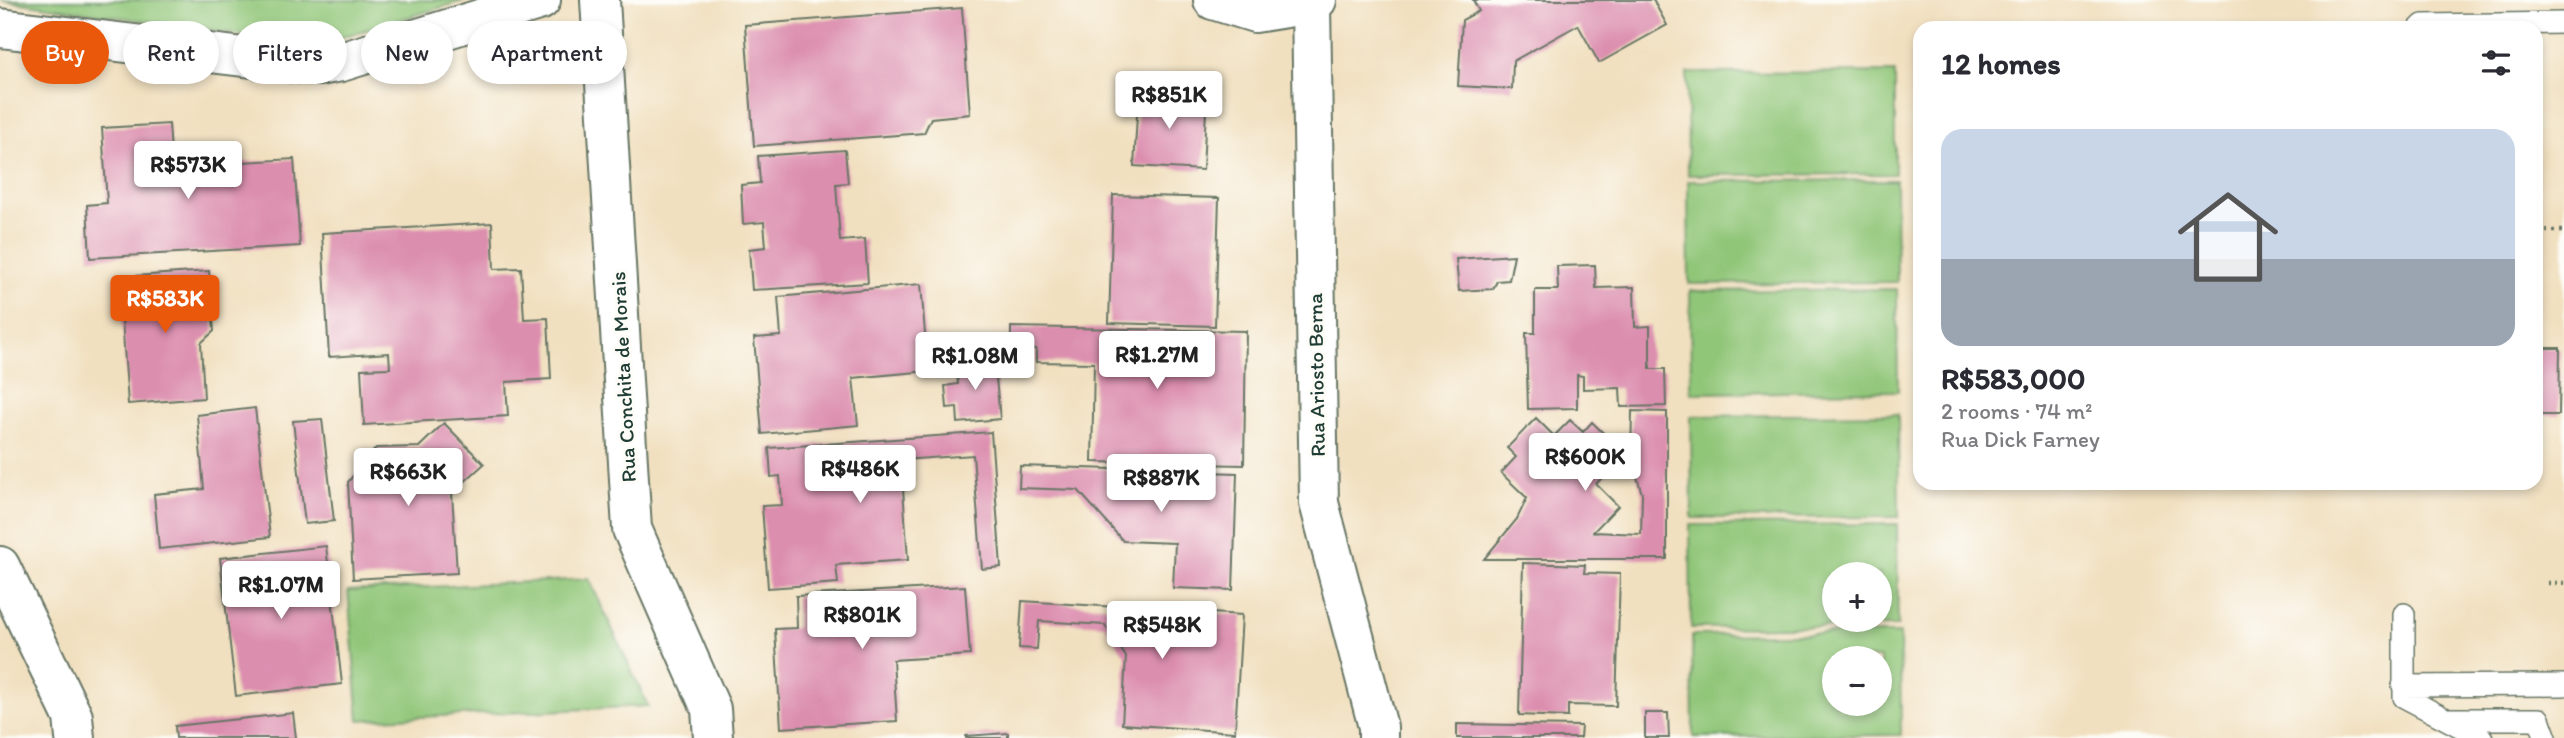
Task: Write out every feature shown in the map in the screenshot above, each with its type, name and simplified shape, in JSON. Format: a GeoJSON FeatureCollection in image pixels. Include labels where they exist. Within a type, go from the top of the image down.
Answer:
{"type":"FeatureCollection","features":[{"type":"Feature","properties":{"kind":"street"},"geometry":{"type":"LineString","coordinates":[[0,28],[319,66],[341,62],[541,0]]}},
{"type":"Feature","properties":{"kind":"street","name":"Rua Conchita de Morais"},"geometry":{"type":"LineString","coordinates":[[600,0],[632,529],[711,709],[713,738]]}},
{"type":"Feature","properties":{"kind":"street"},"geometry":{"type":"LineString","coordinates":[[1213,0],[1255,13],[1314,2]]}},
{"type":"Feature","properties":{"kind":"street","name":"Rua Ariosto Berna"},"geometry":{"type":"LineString","coordinates":[[1314,2],[1319,503],[1354,631],[1378,727],[1378,738]]}},
{"type":"Feature","properties":{"kind":"street"},"geometry":{"type":"LineString","coordinates":[[0,566],[73,717],[75,738]]}},
{"type":"Feature","properties":{"kind":"lane"},"geometry":{"type":"LineString","coordinates":[[2543,23],[2564,23]]}},
{"type":"Feature","properties":{"kind":"lane"},"geometry":{"type":"LineString","coordinates":[[2403,614],[2404,697],[2482,738]]}},
{"type":"Feature","properties":{"kind":"lane"},"geometry":{"type":"LineString","coordinates":[[2403,686],[2564,685]]}},
{"type":"Feature","properties":{"kind":"lane"},"geometry":{"type":"LineString","coordinates":[[2447,719],[2539,719],[2546,738]]}},
{"type":"Feature","properties":{"kind":"path"},"geometry":{"type":"LineString","coordinates":[[2546,231],[2564,231]]}},
{"type":"Feature","properties":{"kind":"path"},"geometry":{"type":"LineString","coordinates":[[2548,583],[2564,583]]}},
{"type":"Feature","properties":{"kind":"green space"},"geometry":{"type":"Polygon","coordinates":[[[0,0],[466,0],[396,21],[361,21],[361,31],[347,36],[347,21],[233,21],[233,34],[219,32],[219,21],[146,21],[0,0]]]}},
{"type":"Feature","properties":{"kind":"green space"},"geometry":{"type":"Polygon","coordinates":[[[1895,72],[1895,174],[1688,175],[1687,73],[1895,72]]]}},
{"type":"Feature","properties":{"kind":"green space"},"geometry":{"type":"Polygon","coordinates":[[[1896,180],[1897,282],[1689,284],[1688,181],[1896,180]]]}},
{"type":"Feature","properties":{"kind":"green space"},"geometry":{"type":"Polygon","coordinates":[[[1897,289],[1898,391],[1691,393],[1690,291],[1897,289]]]}},
{"type":"Feature","properties":{"kind":"green space"},"geometry":{"type":"Polygon","coordinates":[[[1898,414],[1899,517],[1692,518],[1691,416],[1898,414]]]}},
{"type":"Feature","properties":{"kind":"green space"},"geometry":{"type":"Polygon","coordinates":[[[1897,524],[1898,626],[1892,626],[1892,562],[1822,562],[1822,627],[1691,628],[1690,525],[1897,524]]]}},
{"type":"Feature","properties":{"kind":"green space"},"geometry":{"type":"Polygon","coordinates":[[[589,579],[648,706],[359,720],[348,591],[589,579]]]}},
{"type":"Feature","properties":{"kind":"green space"},"geometry":{"type":"Polygon","coordinates":[[[1900,633],[1901,735],[1693,737],[1692,635],[1900,633]]]}},
{"type":"Feature","properties":{"kind":"building"},"geometry":{"type":"Polygon","coordinates":[[[1473,0],[1653,0],[1667,25],[1599,63],[1578,25],[1513,61],[1512,89],[1458,86],[1462,20],[1479,11],[1473,0]]]}},
{"type":"Feature","properties":{"kind":"building"},"geometry":{"type":"Polygon","coordinates":[[[962,8],[970,114],[931,118],[924,133],[754,146],[745,25],[962,8]]]}},
{"type":"Feature","properties":{"kind":"building"},"geometry":{"type":"Polygon","coordinates":[[[1139,81],[1206,110],[1203,170],[1134,166],[1139,81]]]}},
{"type":"Feature","properties":{"kind":"building"},"geometry":{"type":"Polygon","coordinates":[[[169,124],[172,166],[294,159],[300,246],[90,258],[87,205],[107,203],[102,128],[169,124]]]}},
{"type":"Feature","properties":{"kind":"building"},"geometry":{"type":"Polygon","coordinates":[[[845,150],[848,183],[836,184],[840,241],[865,239],[868,283],[752,290],[749,249],[766,247],[764,222],[743,224],[741,185],[760,183],[758,156],[845,150]]]}},
{"type":"Feature","properties":{"kind":"building"},"geometry":{"type":"Polygon","coordinates":[[[1113,195],[1219,198],[1215,326],[1109,323],[1113,195]]]}},
{"type":"Feature","properties":{"kind":"building"},"geometry":{"type":"Polygon","coordinates":[[[492,223],[494,269],[521,268],[524,319],[548,318],[551,379],[506,382],[508,416],[364,425],[361,369],[390,368],[389,353],[329,357],[322,233],[492,223]]]}},
{"type":"Feature","properties":{"kind":"building"},"geometry":{"type":"Polygon","coordinates":[[[1514,255],[1509,280],[1497,281],[1493,289],[1459,291],[1456,259],[1514,255]]]}},
{"type":"Feature","properties":{"kind":"building"},"geometry":{"type":"Polygon","coordinates":[[[1595,265],[1596,288],[1634,287],[1635,327],[1650,326],[1650,369],[1665,369],[1666,406],[1621,407],[1620,388],[1583,389],[1583,376],[1577,375],[1577,408],[1528,409],[1526,333],[1535,333],[1535,290],[1558,290],[1557,266],[1595,265]]]}},
{"type":"Feature","properties":{"kind":"building"},"geometry":{"type":"Polygon","coordinates":[[[209,271],[214,331],[201,343],[204,398],[128,404],[119,277],[209,271]]]}},
{"type":"Feature","properties":{"kind":"building"},"geometry":{"type":"Polygon","coordinates":[[[921,284],[928,371],[853,378],[858,425],[762,434],[754,338],[781,336],[778,297],[921,284]]]}},
{"type":"Feature","properties":{"kind":"building"},"geometry":{"type":"Polygon","coordinates":[[[1011,327],[1246,331],[1244,465],[1092,462],[1094,363],[1036,362],[1036,349],[1011,348],[1011,327]]]}},
{"type":"Feature","properties":{"kind":"building"},"geometry":{"type":"Polygon","coordinates":[[[2543,348],[2560,348],[2559,415],[2543,415],[2543,348]]]}},
{"type":"Feature","properties":{"kind":"building"},"geometry":{"type":"Polygon","coordinates":[[[994,358],[1000,419],[958,423],[957,407],[947,408],[945,386],[958,384],[956,362],[994,358]]]}},
{"type":"Feature","properties":{"kind":"building"},"geometry":{"type":"Polygon","coordinates":[[[255,408],[270,537],[159,549],[154,494],[204,489],[197,415],[255,408]]]}},
{"type":"Feature","properties":{"kind":"building"},"geometry":{"type":"Polygon","coordinates":[[[1632,411],[1667,412],[1667,559],[1484,559],[1517,519],[1527,498],[1501,473],[1516,457],[1507,448],[1536,418],[1554,436],[1570,420],[1583,432],[1592,422],[1625,454],[1596,484],[1618,506],[1593,532],[1641,534],[1642,494],[1631,456],[1632,411]]]}},
{"type":"Feature","properties":{"kind":"building"},"geometry":{"type":"Polygon","coordinates":[[[322,419],[334,521],[305,524],[293,421],[322,419]]]}},
{"type":"Feature","properties":{"kind":"building"},"geometry":{"type":"Polygon","coordinates":[[[444,423],[484,464],[452,493],[457,573],[353,579],[348,482],[376,448],[419,447],[444,423]]]}},
{"type":"Feature","properties":{"kind":"building"},"geometry":{"type":"Polygon","coordinates":[[[991,432],[1001,567],[982,569],[973,455],[901,460],[908,560],[836,565],[838,583],[768,588],[762,506],[782,505],[780,476],[771,477],[769,448],[991,432]]]}},
{"type":"Feature","properties":{"kind":"building"},"geometry":{"type":"Polygon","coordinates":[[[1020,466],[1237,473],[1233,590],[1173,588],[1175,543],[1123,541],[1078,490],[1019,488],[1020,466]]]}},
{"type":"Feature","properties":{"kind":"building"},"geometry":{"type":"Polygon","coordinates":[[[326,546],[342,684],[236,696],[220,558],[326,546]]]}},
{"type":"Feature","properties":{"kind":"building"},"geometry":{"type":"Polygon","coordinates":[[[1523,563],[1585,565],[1584,573],[1620,574],[1616,706],[1568,705],[1568,717],[1519,715],[1523,563]]]}},
{"type":"Feature","properties":{"kind":"building"},"geometry":{"type":"Polygon","coordinates":[[[965,586],[970,655],[893,660],[897,721],[781,728],[775,629],[797,628],[796,596],[965,586]]]}},
{"type":"Feature","properties":{"kind":"building"},"geometry":{"type":"Polygon","coordinates":[[[1022,601],[1242,615],[1235,732],[1122,724],[1126,657],[1105,625],[1039,621],[1037,649],[1019,648],[1022,601]]]}},
{"type":"Feature","properties":{"kind":"building"},"geometry":{"type":"Polygon","coordinates":[[[293,713],[296,738],[176,738],[175,726],[293,713]]]}},
{"type":"Feature","properties":{"kind":"building"},"geometry":{"type":"Polygon","coordinates":[[[1645,713],[1668,713],[1669,738],[1645,738],[1645,713]]]}},
{"type":"Feature","properties":{"kind":"building"},"geometry":{"type":"Polygon","coordinates":[[[1457,724],[1581,726],[1580,738],[1457,738],[1457,724]]]}},
{"type":"Feature","properties":{"kind":"building"},"geometry":{"type":"Polygon","coordinates":[[[1008,733],[1008,738],[966,738],[966,736],[1008,733]]]}}]}
